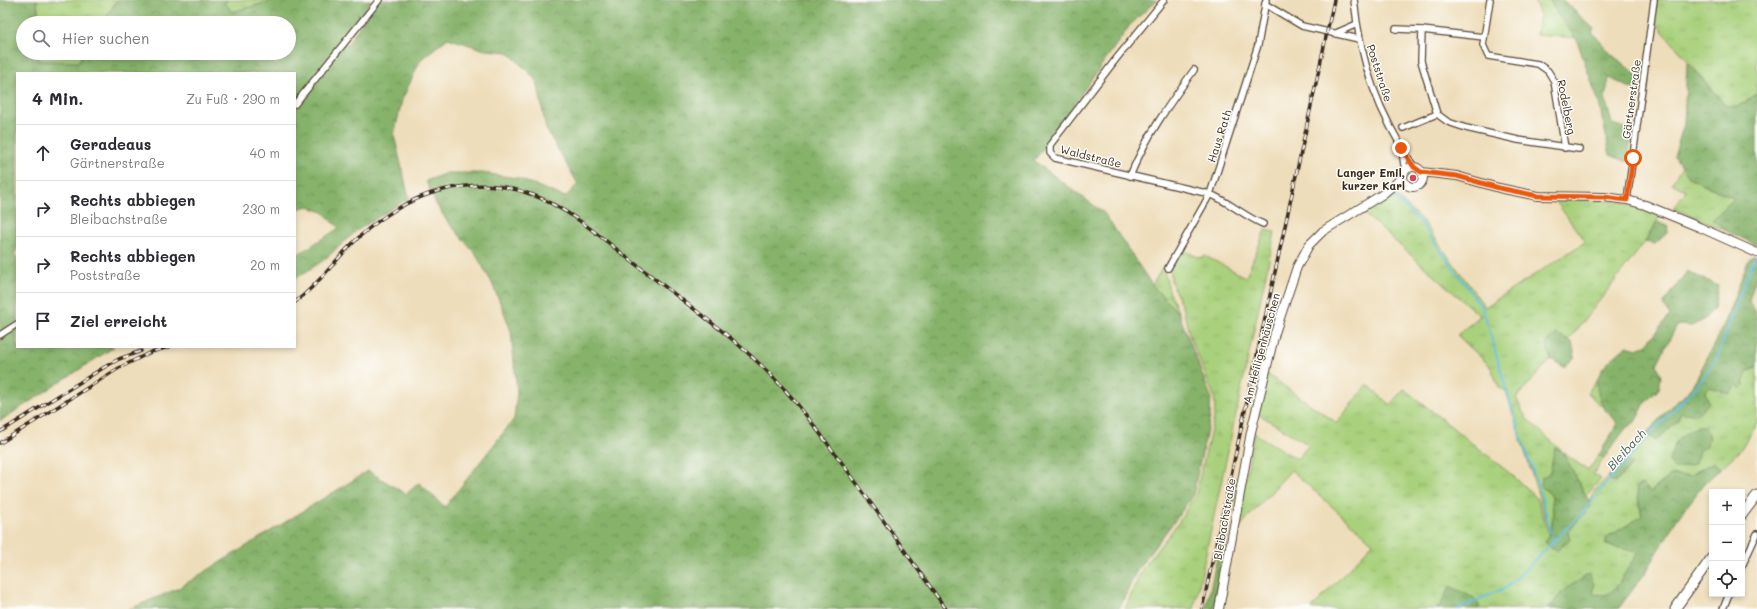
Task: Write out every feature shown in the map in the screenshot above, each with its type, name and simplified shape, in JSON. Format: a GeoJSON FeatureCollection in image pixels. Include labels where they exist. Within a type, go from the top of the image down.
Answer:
{"type":"FeatureCollection","features":[{"type":"Feature","properties":{"kind":"main road"},"geometry":{"type":"LineString","coordinates":[[1444,174],[1422,181],[1416,187],[1407,185],[1404,174],[1414,167],[1421,172],[1444,174],[1457,176],[1538,196],[1604,197],[1627,200],[1645,205],[1699,227],[1757,253]]}},
{"type":"Feature","properties":{"kind":"main road"},"geometry":{"type":"LineString","coordinates":[[1421,172],[1422,181]]}},
{"type":"Feature","properties":{"kind":"main road","name":"Am Heiligenhäuschen"},"geometry":{"type":"LineString","coordinates":[[1383,194],[1404,174]]}},
{"type":"Feature","properties":{"kind":"main road","name":"Am Heiligenhäuschen"},"geometry":{"type":"LineString","coordinates":[[1251,432],[1275,333],[1285,301],[1302,257],[1309,245],[1323,231],[1383,194],[1407,185]]}},
{"type":"Feature","properties":{"kind":"main road","name":"Bleibachstraße"},"geometry":{"type":"LineString","coordinates":[[1219,609],[1251,432]]}},
{"type":"Feature","properties":{"kind":"main road"},"geometry":{"type":"LineString","coordinates":[[1745,512],[1754,505],[1757,495]]}},
{"type":"Feature","properties":{"kind":"main road"},"geometry":{"type":"LineString","coordinates":[[1675,609],[1709,561]]}},
{"type":"Feature","properties":{"kind":"street"},"geometry":{"type":"LineString","coordinates":[[296,103],[380,0]]}},
{"type":"Feature","properties":{"kind":"street","name":"Waldstraße"},"geometry":{"type":"LineString","coordinates":[[1164,0],[1116,59],[1050,145],[1050,153],[1055,158],[1210,194],[1263,224]]}},
{"type":"Feature","properties":{"kind":"street","name":"Poststraße"},"geometry":{"type":"LineString","coordinates":[[1354,0],[1359,39],[1366,71],[1373,90],[1401,148],[1414,167]]}},
{"type":"Feature","properties":{"kind":"street","name":"Rodelberg"},"geometry":{"type":"LineString","coordinates":[[1490,0],[1483,46],[1488,56],[1538,64],[1548,71],[1554,81],[1565,148]]}},
{"type":"Feature","properties":{"kind":"street","name":"Gärtnerstraße"},"geometry":{"type":"LineString","coordinates":[[1627,200],[1654,0]]}},
{"type":"Feature","properties":{"kind":"street"},"geometry":{"type":"LineString","coordinates":[[1265,2],[1302,26],[1359,39]]}},
{"type":"Feature","properties":{"kind":"street","name":"Haus Rath"},"geometry":{"type":"LineString","coordinates":[[1168,268],[1210,194],[1258,45],[1265,2]]}},
{"type":"Feature","properties":{"kind":"street"},"geometry":{"type":"LineString","coordinates":[[1334,34],[1357,24]]}},
{"type":"Feature","properties":{"kind":"street"},"geometry":{"type":"LineString","coordinates":[[1396,28],[1484,37]]}},
{"type":"Feature","properties":{"kind":"street"},"geometry":{"type":"LineString","coordinates":[[1422,30],[1421,61],[1437,114],[1448,122],[1466,128],[1518,140],[1579,149]]}},
{"type":"Feature","properties":{"kind":"street"},"geometry":{"type":"LineString","coordinates":[[1130,176],[1139,152],[1160,116],[1194,70]]}},
{"type":"Feature","properties":{"kind":"street"},"geometry":{"type":"LineString","coordinates":[[1403,128],[1437,114]]}},
{"type":"Feature","properties":{"kind":"street","name":"Poststraße"},"geometry":{"type":"LineString","coordinates":[[1401,148],[1404,174]]}},
{"type":"Feature","properties":{"kind":"street"},"geometry":{"type":"LineString","coordinates":[[0,336],[16,325]]}},
{"type":"Feature","properties":{"kind":"street"},"geometry":{"type":"LineString","coordinates":[[1744,561],[1757,534]]}},
{"type":"Feature","properties":{"kind":"street"},"geometry":{"type":"LineString","coordinates":[[1723,609],[1728,597]]}},
{"type":"Feature","properties":{"kind":"green space"},"geometry":{"type":"Polygon","coordinates":[[[0,0],[37,0],[38,16],[16,16],[16,60],[78,62],[79,60],[296,60],[296,16],[107,16],[117,0],[227,0],[225,3],[232,12],[275,0],[371,0],[343,44],[347,45],[377,0],[1157,0],[1130,25],[1034,161],[1104,213],[1152,285],[1179,314],[1211,397],[1210,417],[1193,494],[1177,518],[1138,568],[1119,609],[129,609],[177,589],[368,471],[406,494],[419,483],[445,507],[514,419],[517,392],[511,331],[504,312],[491,281],[475,253],[447,221],[435,202],[426,181],[447,173],[482,173],[517,178],[565,197],[578,184],[546,129],[537,81],[508,52],[485,50],[448,38],[421,59],[402,100],[394,135],[409,198],[356,231],[324,260],[296,278],[296,255],[339,228],[323,212],[307,206],[296,210],[296,72],[16,72],[16,251],[14,254],[16,257],[16,348],[112,348],[0,421],[0,0]]]}},
{"type":"Feature","properties":{"kind":"green space"},"geometry":{"type":"Polygon","coordinates":[[[37,0],[117,0],[107,16],[38,16],[37,0]]]}},
{"type":"Feature","properties":{"kind":"green space"},"geometry":{"type":"Polygon","coordinates":[[[227,0],[275,0],[232,12],[225,3],[227,0]]]}},
{"type":"Feature","properties":{"kind":"green space"},"geometry":{"type":"Polygon","coordinates":[[[1534,0],[1550,0],[1556,12],[1576,38],[1536,35],[1540,16],[1534,0]]]}},
{"type":"Feature","properties":{"kind":"green space"},"geometry":{"type":"Polygon","coordinates":[[[1550,0],[1563,0],[1594,29],[1592,32],[1610,53],[1639,77],[1637,91],[1609,78],[1605,98],[1612,124],[1632,130],[1628,162],[1610,155],[1599,103],[1576,38],[1556,12],[1550,0]]]}},
{"type":"Feature","properties":{"kind":"green space"},"geometry":{"type":"Polygon","coordinates":[[[1657,0],[1757,0],[1757,94],[1737,107],[1726,106],[1654,21],[1657,0]]]}},
{"type":"Feature","properties":{"kind":"green space"},"geometry":{"type":"Polygon","coordinates":[[[38,60],[79,60],[78,62],[38,60]]]}},
{"type":"Feature","properties":{"kind":"green space"},"geometry":{"type":"Polygon","coordinates":[[[1687,62],[1726,106],[1737,107],[1757,94],[1757,245],[1729,232],[1712,220],[1734,198],[1690,178],[1674,156],[1684,124],[1687,62]]]}},
{"type":"Feature","properties":{"kind":"green space"},"geometry":{"type":"Polygon","coordinates":[[[1682,167],[1690,178],[1735,199],[1713,220],[1729,232],[1673,208],[1686,191],[1672,183],[1682,167]]]}},
{"type":"Feature","properties":{"kind":"green space"},"geometry":{"type":"Polygon","coordinates":[[[1396,196],[1422,220],[1485,307],[1585,242],[1555,200],[1599,199],[1622,202],[1661,214],[1645,242],[1569,340],[1557,334],[1546,342],[1551,359],[1516,398],[1526,418],[1562,451],[1555,449],[1550,473],[1553,516],[1550,533],[1506,391],[1499,387],[1490,366],[1457,335],[1480,316],[1362,212],[1379,201],[1396,196]]]}},
{"type":"Feature","properties":{"kind":"green space"},"geometry":{"type":"Polygon","coordinates":[[[1657,222],[1668,226],[1667,233],[1655,244],[1645,242],[1657,222]]]}},
{"type":"Feature","properties":{"kind":"green space"},"geometry":{"type":"Polygon","coordinates":[[[1265,230],[1275,232],[1194,609],[1125,609],[1142,569],[1179,522],[1196,493],[1214,418],[1214,396],[1190,337],[1184,312],[1171,281],[1170,268],[1182,250],[1200,258],[1205,256],[1246,277],[1265,230]]]}},
{"type":"Feature","properties":{"kind":"green space"},"geometry":{"type":"Polygon","coordinates":[[[1753,256],[1757,256],[1757,274],[1749,301],[1757,317],[1757,366],[1746,373],[1744,385],[1740,389],[1737,384],[1729,394],[1710,387],[1705,392],[1709,402],[1703,409],[1694,414],[1681,412],[1677,421],[1656,441],[1646,434],[1670,407],[1682,398],[1694,384],[1724,324],[1749,259],[1753,256]]]}},
{"type":"Feature","properties":{"kind":"green space"},"geometry":{"type":"Polygon","coordinates":[[[1163,267],[1170,293],[1179,314],[1152,285],[1163,267]]]}},
{"type":"Feature","properties":{"kind":"green space"},"geometry":{"type":"Polygon","coordinates":[[[1687,271],[1718,286],[1714,309],[1702,321],[1691,326],[1677,325],[1657,364],[1661,377],[1659,389],[1645,403],[1635,422],[1626,428],[1604,458],[1599,455],[1617,425],[1614,419],[1604,408],[1599,397],[1597,387],[1600,372],[1611,359],[1627,346],[1637,349],[1647,344],[1670,315],[1663,305],[1687,271]]]}},
{"type":"Feature","properties":{"kind":"green space"},"geometry":{"type":"Polygon","coordinates":[[[1557,334],[1572,342],[1575,357],[1564,367],[1551,359],[1546,342],[1557,334]]]}},
{"type":"Feature","properties":{"kind":"green space"},"geometry":{"type":"Polygon","coordinates":[[[1757,366],[1757,423],[1740,450],[1720,469],[1714,462],[1689,476],[1671,475],[1638,502],[1642,516],[1613,534],[1605,537],[1606,545],[1638,552],[1621,582],[1607,594],[1592,595],[1564,590],[1548,609],[1477,609],[1479,607],[1440,606],[1435,609],[1311,609],[1373,543],[1291,470],[1236,531],[1254,433],[1297,459],[1309,445],[1258,414],[1267,374],[1337,423],[1367,384],[1390,405],[1404,389],[1512,475],[1537,498],[1549,535],[1544,542],[1568,532],[1589,508],[1590,499],[1600,485],[1607,478],[1615,483],[1632,465],[1624,459],[1646,434],[1656,441],[1677,421],[1681,412],[1710,387],[1737,384],[1746,373],[1757,366]]]}},
{"type":"Feature","properties":{"kind":"green space"},"geometry":{"type":"Polygon","coordinates":[[[1598,379],[1598,390],[1605,409],[1587,393],[1598,379]]]}},
{"type":"Feature","properties":{"kind":"green space"},"geometry":{"type":"Polygon","coordinates":[[[1698,426],[1705,426],[1709,437],[1706,447],[1699,450],[1695,464],[1674,469],[1669,461],[1678,439],[1698,426]]]}},
{"type":"Feature","properties":{"kind":"green space"},"geometry":{"type":"Polygon","coordinates":[[[1555,448],[1562,451],[1589,501],[1589,508],[1568,532],[1570,539],[1557,551],[1544,542],[1551,531],[1553,516],[1552,496],[1540,485],[1541,478],[1550,473],[1555,448]]]}},
{"type":"Feature","properties":{"kind":"green space"},"geometry":{"type":"Polygon","coordinates":[[[1562,451],[1588,471],[1599,455],[1604,458],[1593,474],[1601,479],[1586,496],[1562,451]]]}},
{"type":"Feature","properties":{"kind":"green space"},"geometry":{"type":"Polygon","coordinates":[[[1624,459],[1632,464],[1615,483],[1607,478],[1624,459]]]}},
{"type":"Feature","properties":{"kind":"green space"},"geometry":{"type":"Polygon","coordinates":[[[1714,462],[1720,469],[1705,483],[1677,519],[1646,572],[1618,609],[1548,609],[1564,590],[1589,574],[1594,584],[1593,594],[1607,595],[1616,588],[1638,552],[1606,545],[1605,537],[1613,534],[1642,516],[1636,487],[1642,484],[1651,492],[1671,475],[1689,476],[1714,462]]]}},
{"type":"Feature","properties":{"kind":"green space"},"geometry":{"type":"Polygon","coordinates":[[[1234,478],[1238,480],[1214,609],[1206,609],[1234,478]]]}},
{"type":"Feature","properties":{"kind":"green space"},"geometry":{"type":"Polygon","coordinates":[[[1450,586],[1474,598],[1480,607],[1477,609],[1435,609],[1440,606],[1450,586]]]}},
{"type":"Feature","properties":{"kind":"waterway"},"geometry":{"type":"LineString","coordinates":[[1394,197],[1420,222],[1483,309],[1515,419],[1541,495],[1553,542]]}},
{"type":"Feature","properties":{"kind":"waterway","name":"Bleibach"},"geometry":{"type":"LineString","coordinates":[[1458,609],[1507,587],[1584,512],[1601,489],[1651,433],[1698,385],[1717,358],[1754,258]]}},
{"type":"Feature","properties":{"kind":"railway"},"geometry":{"type":"LineString","coordinates":[[1202,609],[1334,0]]}},
{"type":"Feature","properties":{"kind":"railway"},"geometry":{"type":"LineString","coordinates":[[296,301],[317,282],[359,237],[381,219],[417,199],[443,190],[465,186],[488,186],[522,191],[547,201],[575,217],[588,227],[733,340],[768,372],[793,399],[814,426],[946,609]]}},
{"type":"Feature","properties":{"kind":"railway"},"geometry":{"type":"LineString","coordinates":[[0,443],[119,368],[151,352],[165,348]]}},
{"type":"Feature","properties":{"kind":"railway"},"geometry":{"type":"LineString","coordinates":[[0,432],[103,368],[119,359],[141,351]]}},
{"type":"Feature","properties":{"kind":"place","name":"Langer Emil, kurzer Karl"},"geometry":{"type":"Point","coordinates":[1413,178]}},
{"type":"Feature","properties":{"kind":"route"},"geometry":{"type":"LineString","coordinates":[[1401,148],[1414,167],[1421,172],[1457,176],[1499,188],[1538,196],[1604,197],[1627,200],[1633,158]]}}]}
